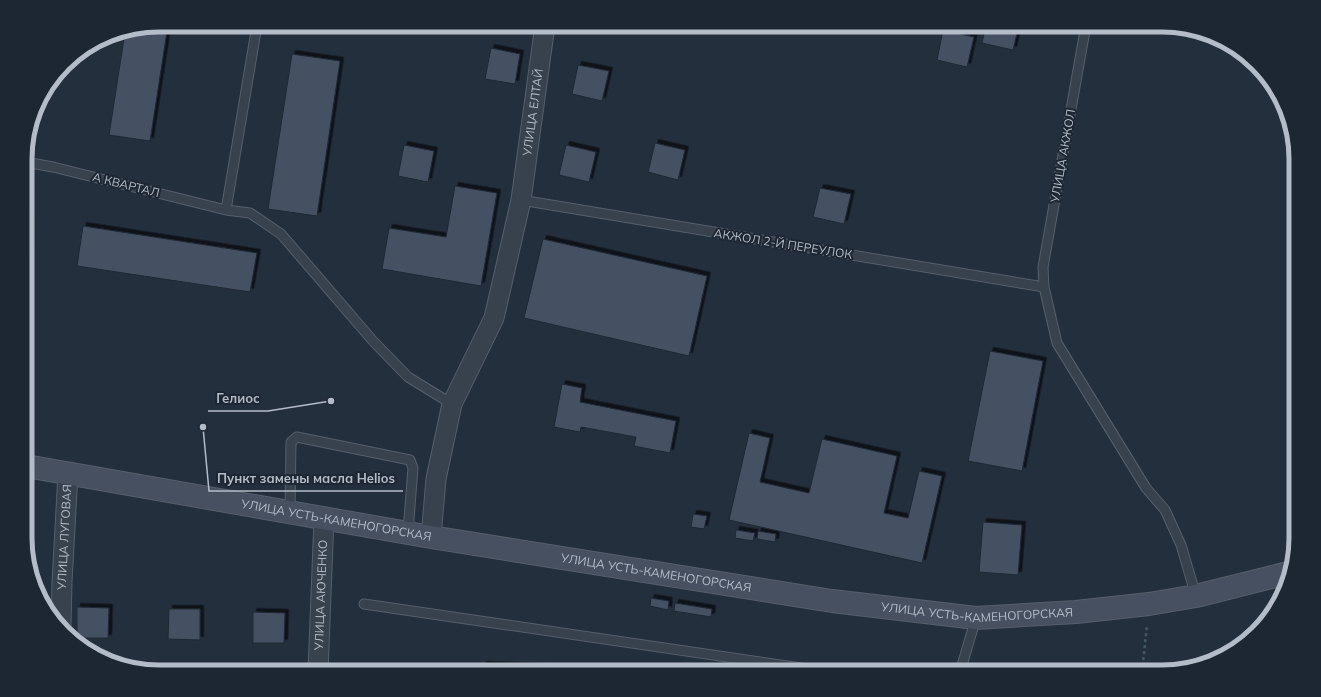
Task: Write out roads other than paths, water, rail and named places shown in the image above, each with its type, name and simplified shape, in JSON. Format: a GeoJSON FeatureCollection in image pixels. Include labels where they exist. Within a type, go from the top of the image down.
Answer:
{"type":"FeatureCollection","features":[{"type":"Feature","properties":{"kind":"street","name":"УЛИЦА ЕЛТАЙ"},"geometry":{"type":"LineString","coordinates":[[431,537],[436,479],[452,404],[494,318],[521,200],[544,32]]}},
{"type":"Feature","properties":{"kind":"street","name":"УЛИЦА УСТЬ-КАМЕНОГОРСКАЯ"},"geometry":{"type":"LineString","coordinates":[[32,467],[431,537],[832,601],[976,618],[1076,612],[1149,604],[1196,596],[1284,574]]}},
{"type":"Feature","properties":{"kind":"street","name":"УЛИЦА ЛУГОВАЯ"},"geometry":{"type":"LineString","coordinates":[[61,620],[68,473]]}},
{"type":"Feature","properties":{"kind":"street","name":"УЛИЦА АЮЧЕНКО"},"geometry":{"type":"LineString","coordinates":[[318,665],[324,518]]}},
{"type":"Feature","properties":{"kind":"lane"},"geometry":{"type":"LineString","coordinates":[[226,210],[256,32]]}},
{"type":"Feature","properties":{"kind":"lane","name":"УЛИЦА АКЖОЛ"},"geometry":{"type":"LineString","coordinates":[[1085,32],[1043,267],[1044,287],[1057,343],[1146,488],[1165,510],[1181,545],[1196,596]]}},
{"type":"Feature","properties":{"kind":"lane","name":"А КВАРТАЛ"},"geometry":{"type":"LineString","coordinates":[[32,163],[53,167],[226,210],[250,213],[281,234],[373,341],[408,377],[452,404]]}},
{"type":"Feature","properties":{"kind":"lane","name":"АКЖОЛ 2-Й ПЕРЕУЛОК"},"geometry":{"type":"LineString","coordinates":[[521,200],[1044,287]]}},
{"type":"Feature","properties":{"kind":"lane"},"geometry":{"type":"LineString","coordinates":[[290,513],[291,442],[297,437],[410,460],[413,468],[408,532]]}},
{"type":"Feature","properties":{"kind":"lane"},"geometry":{"type":"LineString","coordinates":[[364,604],[781,665]]}},
{"type":"Feature","properties":{"kind":"lane"},"geometry":{"type":"LineString","coordinates":[[962,665],[976,618]]}},
{"type":"Feature","properties":{"kind":"place","name":"Гелиос"},"geometry":{"type":"Point","coordinates":[331,401]}},
{"type":"Feature","properties":{"kind":"place","name":"Пункт замены масла Helios"},"geometry":{"type":"Point","coordinates":[203,427]}}]}
